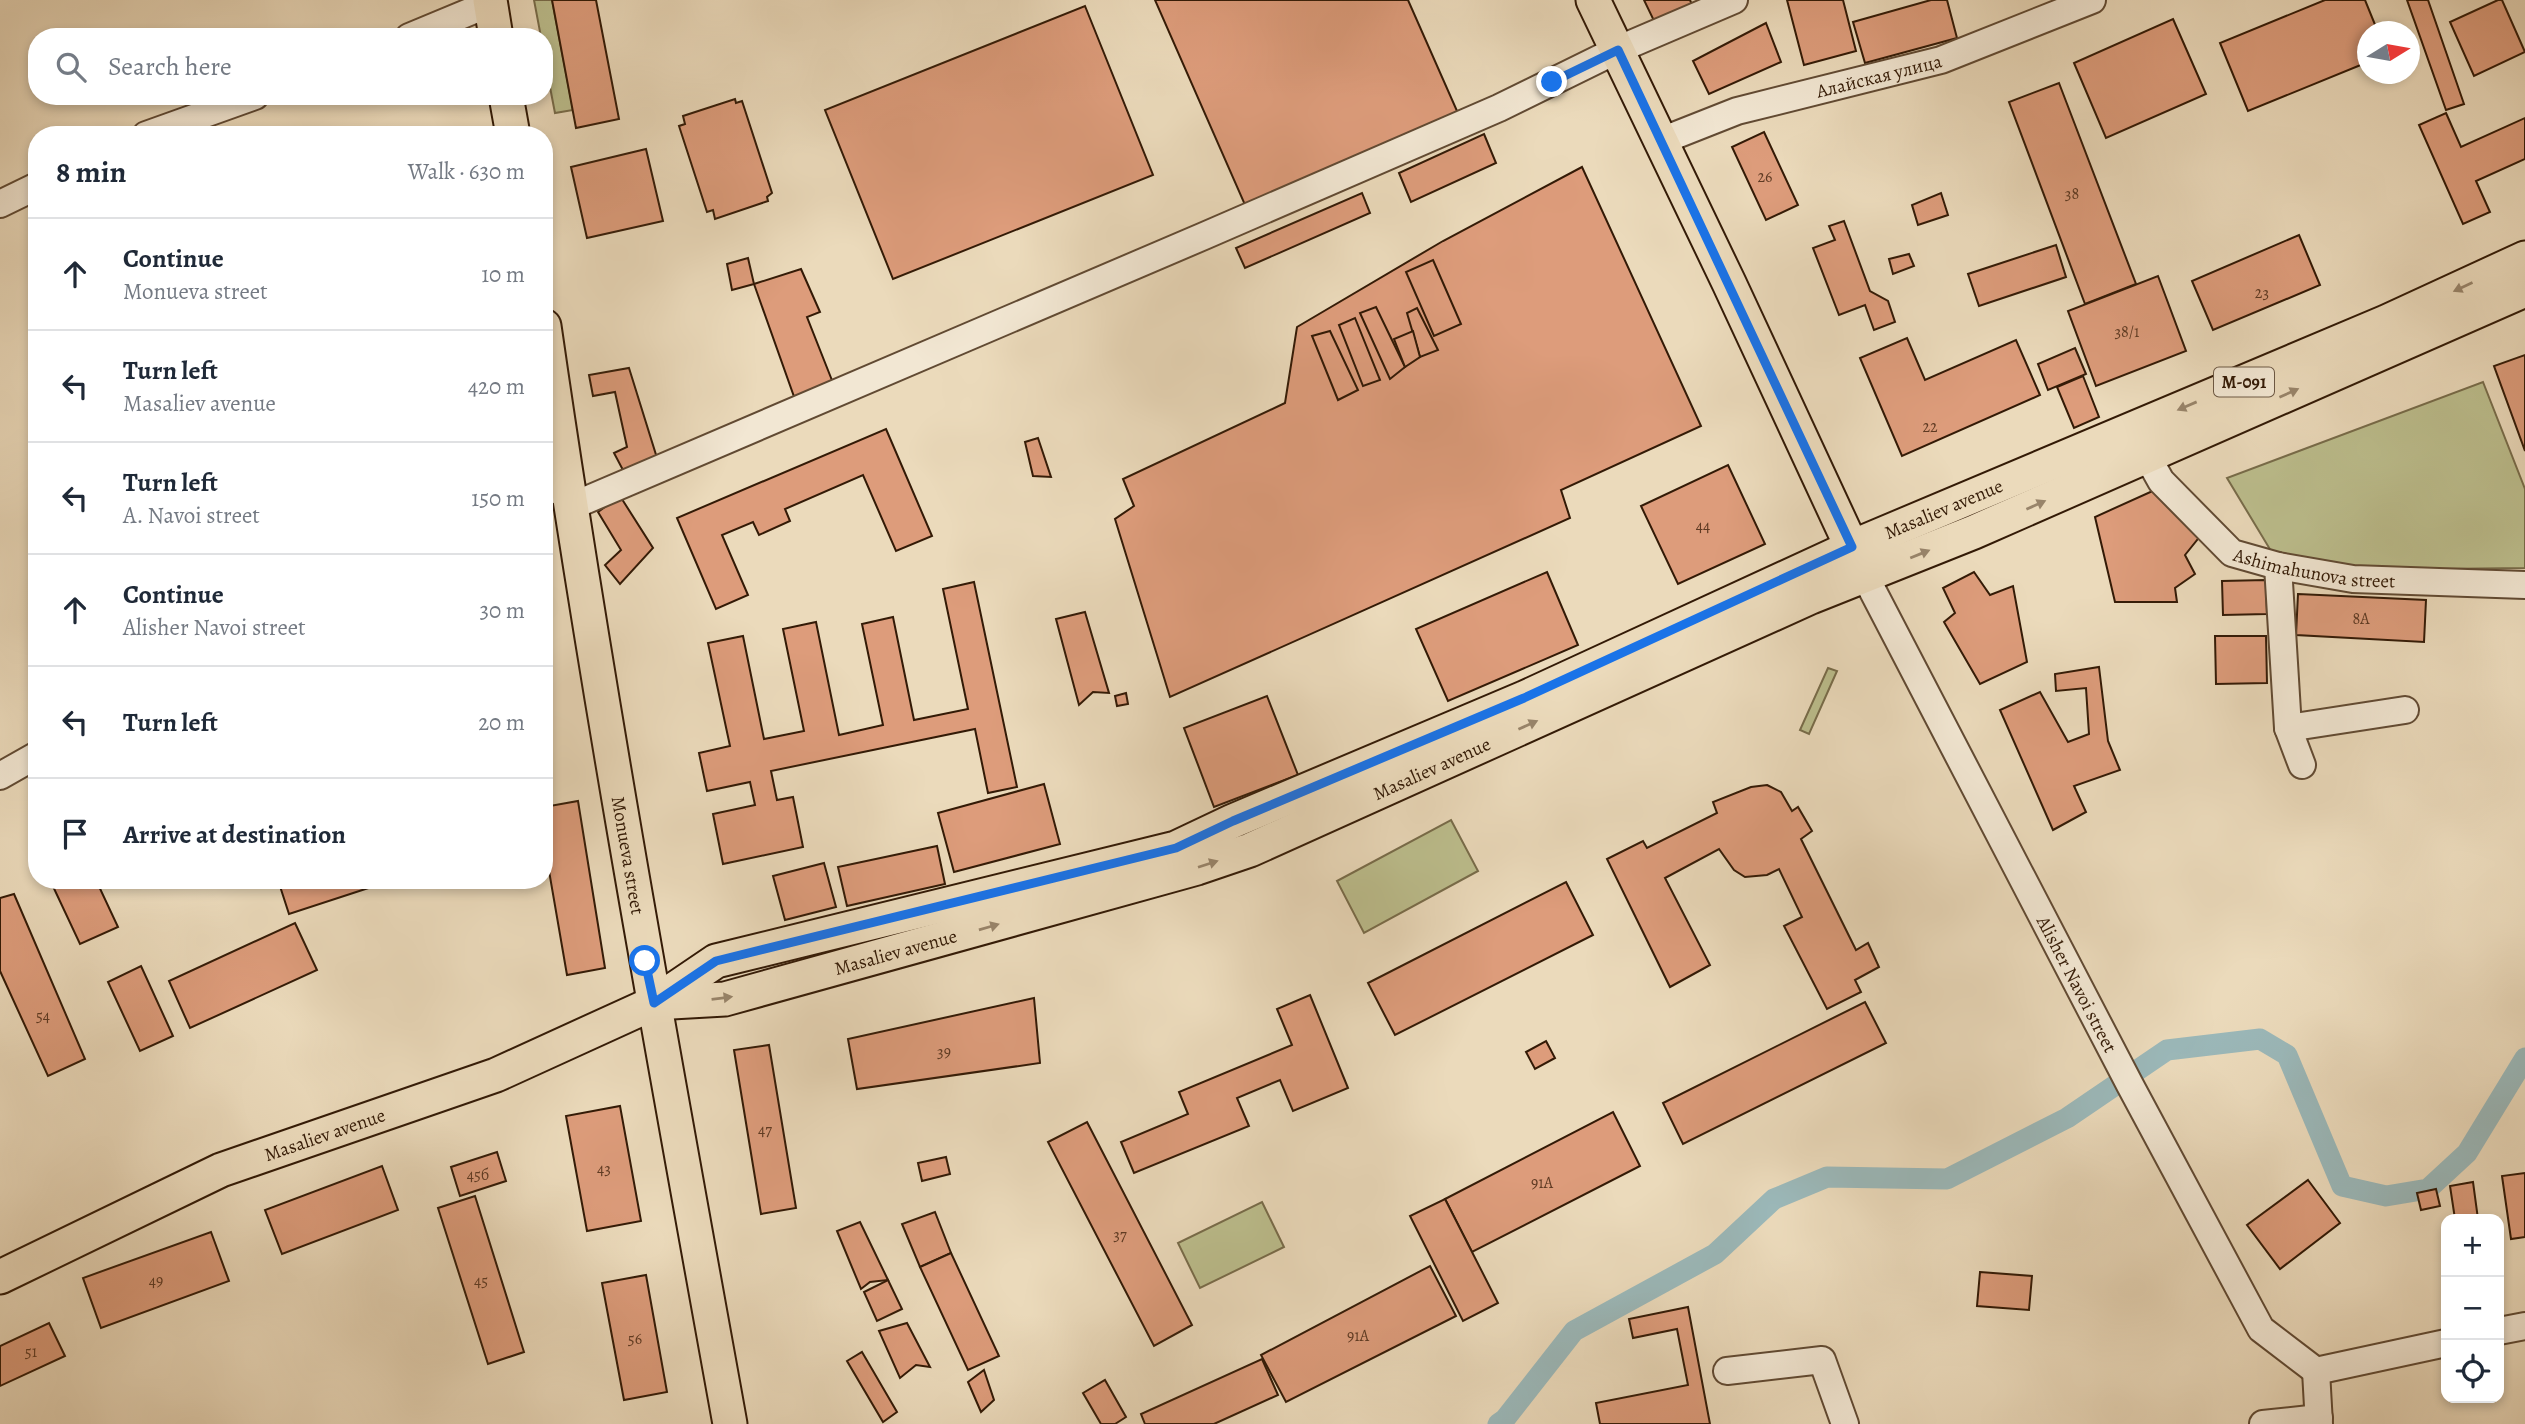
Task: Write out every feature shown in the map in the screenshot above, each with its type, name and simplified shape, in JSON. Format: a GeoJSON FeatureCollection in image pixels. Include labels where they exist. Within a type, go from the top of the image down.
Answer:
{"type":"FeatureCollection","features":[{"type":"Feature","properties":{"kind":"main road"},"geometry":{"type":"LineString","coordinates":[[1593,0],[1859,561]]}},
{"type":"Feature","properties":{"kind":"main road"},"geometry":{"type":"LineString","coordinates":[[491,1],[495,28]]}},
{"type":"Feature","properties":{"kind":"main road"},"geometry":{"type":"LineString","coordinates":[[508,105],[511,126]]}},
{"type":"Feature","properties":{"kind":"main road","name":"Masaliev avenue"},"geometry":{"type":"LineString","coordinates":[[0,1278],[221,1170],[496,1074],[654,1003],[725,999],[1171,875],[1250,850],[1798,603],[1859,561],[2525,258]]}},
{"type":"Feature","properties":{"kind":"main road","name":"Masaliev avenue"},"geometry":{"type":"LineString","coordinates":[[1859,561],[1974,533],[2525,290]]}},
{"type":"Feature","properties":{"kind":"main road","name":"Monueva street"},"geometry":{"type":"LineString","coordinates":[[553,420],[560,494],[730,1424]]}},
{"type":"Feature","properties":{"kind":"street"},"geometry":{"type":"LineString","coordinates":[[560,494],[1474,119],[1618,50],[1734,0]]}},
{"type":"Feature","properties":{"kind":"street","name":"Алайская улица"},"geometry":{"type":"LineString","coordinates":[[1661,141],[1737,111],[1941,60],[2092,0]]}},
{"type":"Feature","properties":{"kind":"street"},"geometry":{"type":"LineString","coordinates":[[430,28],[491,1]]}},
{"type":"Feature","properties":{"kind":"street"},"geometry":{"type":"LineString","coordinates":[[171,126],[230,105]]}},
{"type":"Feature","properties":{"kind":"street"},"geometry":{"type":"LineString","coordinates":[[0,204],[28,190]]}},
{"type":"Feature","properties":{"kind":"street","name":"Ashimahunova street"},"geometry":{"type":"LineString","coordinates":[[2147,456],[2161,481],[2232,553],[2278,566],[2353,579],[2525,585]]}},
{"type":"Feature","properties":{"kind":"street","name":"Alisher Navoi street"},"geometry":{"type":"LineString","coordinates":[[1859,561],[2125,1075],[2261,1329],[2316,1371]]}},
{"type":"Feature","properties":{"kind":"street"},"geometry":{"type":"LineString","coordinates":[[2278,566],[2288,728],[2302,765]]}},
{"type":"Feature","properties":{"kind":"street"},"geometry":{"type":"LineString","coordinates":[[2288,728],[2405,710]]}},
{"type":"Feature","properties":{"kind":"street"},"geometry":{"type":"LineString","coordinates":[[0,776],[28,760]]}},
{"type":"Feature","properties":{"kind":"street"},"geometry":{"type":"LineString","coordinates":[[2504,1330],[2525,1326]]}},
{"type":"Feature","properties":{"kind":"street"},"geometry":{"type":"LineString","coordinates":[[2263,1424],[2319,1421],[2316,1371],[2441,1344]]}},
{"type":"Feature","properties":{"kind":"street"},"geometry":{"type":"LineString","coordinates":[[1727,1371],[1822,1360],[1845,1424]]}},
{"type":"Feature","properties":{"kind":"green space"},"geometry":{"type":"Polygon","coordinates":[[[534,0],[552,0],[573,110],[555,113],[553,28],[539,28],[534,0]]]}},
{"type":"Feature","properties":{"kind":"green space"},"geometry":{"type":"Polygon","coordinates":[[[2483,382],[2525,489],[2525,568],[2344,570],[2271,551],[2227,478],[2483,382]]]}},
{"type":"Feature","properties":{"kind":"green space"},"geometry":{"type":"Polygon","coordinates":[[[1828,668],[1837,671],[1809,734],[1800,730],[1828,668]]]}},
{"type":"Feature","properties":{"kind":"green space"},"geometry":{"type":"Polygon","coordinates":[[[1451,820],[1478,871],[1364,933],[1337,881],[1451,820]]]}},
{"type":"Feature","properties":{"kind":"green space"},"geometry":{"type":"Polygon","coordinates":[[[1262,1202],[1284,1247],[1200,1288],[1178,1243],[1262,1202]]]}},
{"type":"Feature","properties":{"kind":"building"},"geometry":{"type":"Polygon","coordinates":[[[552,0],[596,0],[619,119],[576,128],[552,0]]]}},
{"type":"Feature","properties":{"kind":"building"},"geometry":{"type":"Polygon","coordinates":[[[1155,0],[1408,0],[1461,120],[1249,214],[1155,0]]]}},
{"type":"Feature","properties":{"kind":"building"},"geometry":{"type":"Polygon","coordinates":[[[1644,0],[1690,0],[1693,7],[1656,25],[1644,0]]]}},
{"type":"Feature","properties":{"kind":"building"},"geometry":{"type":"Polygon","coordinates":[[[1787,0],[1843,0],[1856,51],[1804,65],[1787,0]]]}},
{"type":"Feature","properties":{"kind":"building"},"geometry":{"type":"Polygon","coordinates":[[[1931,0],[1947,0],[1957,38],[1865,63],[1853,22],[1931,0]]]}},
{"type":"Feature","properties":{"kind":"building"},"geometry":{"type":"Polygon","coordinates":[[[2325,0],[2365,0],[2374,21],[2357,21],[2357,66],[2248,111],[2220,43],[2325,0]]]}},
{"type":"Feature","properties":{"kind":"building"},"geometry":{"type":"Polygon","coordinates":[[[2407,0],[2428,0],[2464,104],[2446,110],[2420,37],[2420,21],[2414,21],[2407,0]]]}},
{"type":"Feature","properties":{"kind":"building"},"geometry":{"type":"Polygon","coordinates":[[[2502,0],[2525,52],[2474,76],[2450,22],[2502,0]]]}},
{"type":"Feature","properties":{"kind":"building"},"geometry":{"type":"Polygon","coordinates":[[[1085,6],[1153,175],[893,279],[825,110],[1085,6]]]}},
{"type":"Feature","properties":{"kind":"building"},"geometry":{"type":"Polygon","coordinates":[[[2173,19],[2206,94],[2106,138],[2074,63],[2173,19]]]}},
{"type":"Feature","properties":{"kind":"building"},"geometry":{"type":"Polygon","coordinates":[[[1766,23],[1781,62],[1709,94],[1693,61],[1766,23]]]}},
{"type":"Feature","properties":{"kind":"building"},"geometry":{"type":"Polygon","coordinates":[[[2059,83],[2136,284],[2085,304],[2009,102],[2059,83]]]}},
{"type":"Feature","properties":{"kind":"building"},"geometry":{"type":"Polygon","coordinates":[[[735,99],[736,103],[742,101],[772,193],[767,197],[768,201],[715,219],[713,210],[707,212],[679,126],[685,124],[683,116],[735,99]]]}},
{"type":"Feature","properties":{"kind":"building"},"geometry":{"type":"Polygon","coordinates":[[[2446,113],[2461,147],[2525,118],[2525,159],[2476,181],[2490,212],[2463,224],[2419,125],[2446,113]]]}},
{"type":"Feature","properties":{"kind":"building"},"geometry":{"type":"Polygon","coordinates":[[[1764,132],[1798,205],[1766,220],[1732,147],[1764,132]]]}},
{"type":"Feature","properties":{"kind":"building"},"geometry":{"type":"Polygon","coordinates":[[[1484,134],[1496,163],[1411,202],[1399,173],[1484,134]]]}},
{"type":"Feature","properties":{"kind":"building"},"geometry":{"type":"Polygon","coordinates":[[[646,149],[663,221],[587,238],[571,167],[646,149]]]}},
{"type":"Feature","properties":{"kind":"building"},"geometry":{"type":"Polygon","coordinates":[[[1582,167],[1701,426],[1561,490],[1570,518],[1170,697],[1115,519],[1134,506],[1123,479],[1285,403],[1297,327],[1443,241],[1582,167]]]}},
{"type":"Feature","properties":{"kind":"building"},"geometry":{"type":"Polygon","coordinates":[[[1362,193],[1370,213],[1245,268],[1236,248],[1362,193]]]}},
{"type":"Feature","properties":{"kind":"building"},"geometry":{"type":"Polygon","coordinates":[[[1941,193],[1948,215],[1918,225],[1912,205],[1941,193]]]}},
{"type":"Feature","properties":{"kind":"building"},"geometry":{"type":"Polygon","coordinates":[[[1844,221],[1870,291],[1888,301],[1895,322],[1874,330],[1865,305],[1839,315],[1813,248],[1835,240],[1829,226],[1844,221]]]}},
{"type":"Feature","properties":{"kind":"building"},"geometry":{"type":"Polygon","coordinates":[[[2299,235],[2320,285],[2213,330],[2192,281],[2299,235]]]}},
{"type":"Feature","properties":{"kind":"building"},"geometry":{"type":"Polygon","coordinates":[[[2056,245],[2066,277],[1979,306],[1968,274],[2056,245]]]}},
{"type":"Feature","properties":{"kind":"building"},"geometry":{"type":"Polygon","coordinates":[[[1909,254],[1914,266],[1893,274],[1889,259],[1909,254]]]}},
{"type":"Feature","properties":{"kind":"building"},"geometry":{"type":"Polygon","coordinates":[[[748,258],[754,284],[732,290],[727,264],[748,258]]]}},
{"type":"Feature","properties":{"kind":"building"},"geometry":{"type":"Polygon","coordinates":[[[1433,260],[1461,324],[1434,336],[1406,272],[1433,260]]]}},
{"type":"Feature","properties":{"kind":"building"},"geometry":{"type":"Polygon","coordinates":[[[801,269],[820,312],[807,317],[837,393],[797,405],[754,284],[801,269]]]}},
{"type":"Feature","properties":{"kind":"building"},"geometry":{"type":"Polygon","coordinates":[[[2158,276],[2186,351],[2096,386],[2068,311],[2158,276]]]}},
{"type":"Feature","properties":{"kind":"building"},"geometry":{"type":"Polygon","coordinates":[[[1376,307],[1405,367],[1390,379],[1360,313],[1376,307]]]}},
{"type":"Feature","properties":{"kind":"building"},"geometry":{"type":"Polygon","coordinates":[[[1417,308],[1438,350],[1420,357],[1407,313],[1417,308]]]}},
{"type":"Feature","properties":{"kind":"building"},"geometry":{"type":"Polygon","coordinates":[[[1355,318],[1380,380],[1363,386],[1339,325],[1355,318]]]}},
{"type":"Feature","properties":{"kind":"building"},"geometry":{"type":"Polygon","coordinates":[[[1330,331],[1358,390],[1338,400],[1312,336],[1330,331]]]}},
{"type":"Feature","properties":{"kind":"building"},"geometry":{"type":"Polygon","coordinates":[[[1413,331],[1420,357],[1405,367],[1394,339],[1413,331]]]}},
{"type":"Feature","properties":{"kind":"building"},"geometry":{"type":"Polygon","coordinates":[[[1907,338],[1925,380],[2016,340],[2040,395],[1902,456],[1860,358],[1907,338]]]}},
{"type":"Feature","properties":{"kind":"building"},"geometry":{"type":"Polygon","coordinates":[[[2075,348],[2086,374],[2048,390],[2038,364],[2075,348]]]}},
{"type":"Feature","properties":{"kind":"building"},"geometry":{"type":"Polygon","coordinates":[[[2525,355],[2525,451],[2494,366],[2525,355]]]}},
{"type":"Feature","properties":{"kind":"building"},"geometry":{"type":"Polygon","coordinates":[[[629,368],[657,458],[624,472],[614,453],[627,447],[615,392],[593,396],[589,375],[629,368]]]}},
{"type":"Feature","properties":{"kind":"building"},"geometry":{"type":"Polygon","coordinates":[[[2083,376],[2099,417],[2074,428],[2057,387],[2083,376]]]}},
{"type":"Feature","properties":{"kind":"building"},"geometry":{"type":"Polygon","coordinates":[[[886,429],[932,536],[896,551],[863,475],[785,509],[790,521],[759,535],[753,522],[722,535],[748,595],[716,609],[677,518],[886,429]]]}},
{"type":"Feature","properties":{"kind":"building"},"geometry":{"type":"Polygon","coordinates":[[[1038,438],[1051,477],[1033,476],[1025,442],[1038,438]]]}},
{"type":"Feature","properties":{"kind":"building"},"geometry":{"type":"Polygon","coordinates":[[[1728,465],[1765,544],[1678,584],[1641,506],[1728,465]]]}},
{"type":"Feature","properties":{"kind":"building"},"geometry":{"type":"Polygon","coordinates":[[[2157,489],[2201,535],[2185,555],[2195,574],[2175,588],[2177,602],[2115,602],[2095,517],[2157,489]]]}},
{"type":"Feature","properties":{"kind":"building"},"geometry":{"type":"Polygon","coordinates":[[[620,496],[653,548],[620,584],[605,565],[621,550],[598,512],[620,496]]]}},
{"type":"Feature","properties":{"kind":"building"},"geometry":{"type":"Polygon","coordinates":[[[1547,572],[1578,645],[1448,701],[1416,629],[1547,572]]]}},
{"type":"Feature","properties":{"kind":"building"},"geometry":{"type":"Polygon","coordinates":[[[1974,572],[1990,595],[2013,586],[2027,662],[1980,684],[1944,622],[1955,613],[1943,588],[1974,572]]]}},
{"type":"Feature","properties":{"kind":"building"},"geometry":{"type":"Polygon","coordinates":[[[2266,580],[2267,614],[2223,615],[2222,581],[2266,580]]]}},
{"type":"Feature","properties":{"kind":"building"},"geometry":{"type":"Polygon","coordinates":[[[974,582],[1017,787],[988,793],[975,729],[771,771],[777,800],[793,797],[803,847],[723,864],[713,814],[755,805],[750,782],[707,791],[699,753],[730,746],[708,643],[743,636],[764,739],[804,731],[783,629],[816,622],[839,735],[883,725],[862,624],[893,617],[914,720],[968,709],[943,589],[974,582]]]}},
{"type":"Feature","properties":{"kind":"building"},"geometry":{"type":"Polygon","coordinates":[[[2298,594],[2426,600],[2424,642],[2296,635],[2298,594]]]}},
{"type":"Feature","properties":{"kind":"building"},"geometry":{"type":"Polygon","coordinates":[[[1085,612],[1109,693],[1093,692],[1079,705],[1056,619],[1085,612]]]}},
{"type":"Feature","properties":{"kind":"building"},"geometry":{"type":"Polygon","coordinates":[[[2215,636],[2266,636],[2267,683],[2216,684],[2215,636]]]}},
{"type":"Feature","properties":{"kind":"building"},"geometry":{"type":"Polygon","coordinates":[[[2099,667],[2108,741],[2120,770],[2074,786],[2086,812],[2053,830],[2000,710],[2040,692],[2068,742],[2089,734],[2086,688],[2056,691],[2055,674],[2099,667]]]}},
{"type":"Feature","properties":{"kind":"building"},"geometry":{"type":"Polygon","coordinates":[[[1126,693],[1128,704],[1117,706],[1115,696],[1126,693]]]}},
{"type":"Feature","properties":{"kind":"building"},"geometry":{"type":"Polygon","coordinates":[[[1267,696],[1298,775],[1214,807],[1184,728],[1267,696]]]}},
{"type":"Feature","properties":{"kind":"building"},"geometry":{"type":"Polygon","coordinates":[[[1044,784],[1060,844],[954,872],[938,813],[1044,784]]]}},
{"type":"Feature","properties":{"kind":"building"},"geometry":{"type":"Polygon","coordinates":[[[1767,785],[1781,792],[1792,811],[1798,807],[1812,831],[1801,839],[1856,950],[1868,943],[1879,967],[1855,980],[1861,992],[1827,1009],[1784,926],[1802,917],[1779,869],[1767,875],[1745,877],[1734,870],[1719,849],[1665,878],[1710,965],[1670,987],[1607,859],[1643,841],[1647,848],[1717,813],[1713,802],[1751,787],[1767,785]]]}},
{"type":"Feature","properties":{"kind":"building"},"geometry":{"type":"Polygon","coordinates":[[[578,801],[605,968],[567,975],[552,889],[553,805],[578,801]]]}},
{"type":"Feature","properties":{"kind":"building"},"geometry":{"type":"Polygon","coordinates":[[[937,846],[945,884],[847,906],[838,867],[937,846]]]}},
{"type":"Feature","properties":{"kind":"building"},"geometry":{"type":"Polygon","coordinates":[[[824,863],[836,907],[785,920],[773,876],[824,863]]]}},
{"type":"Feature","properties":{"kind":"building"},"geometry":{"type":"Polygon","coordinates":[[[1566,882],[1593,935],[1395,1035],[1368,983],[1566,882]]]}},
{"type":"Feature","properties":{"kind":"building"},"geometry":{"type":"Polygon","coordinates":[[[54,889],[100,889],[118,927],[80,944],[54,889]]]}},
{"type":"Feature","properties":{"kind":"building"},"geometry":{"type":"Polygon","coordinates":[[[281,889],[365,889],[289,914],[281,889]]]}},
{"type":"Feature","properties":{"kind":"building"},"geometry":{"type":"Polygon","coordinates":[[[14,894],[85,1059],[48,1076],[0,971],[0,898],[14,894]]]}},
{"type":"Feature","properties":{"kind":"building"},"geometry":{"type":"Polygon","coordinates":[[[295,923],[317,970],[190,1028],[169,981],[295,923]]]}},
{"type":"Feature","properties":{"kind":"building"},"geometry":{"type":"Polygon","coordinates":[[[141,966],[173,1036],[140,1051],[108,982],[141,966]]]}},
{"type":"Feature","properties":{"kind":"building"},"geometry":{"type":"Polygon","coordinates":[[[1310,995],[1348,1088],[1293,1111],[1280,1080],[1237,1098],[1249,1126],[1134,1173],[1121,1142],[1188,1114],[1179,1092],[1292,1045],[1277,1009],[1310,995]]]}},
{"type":"Feature","properties":{"kind":"building"},"geometry":{"type":"Polygon","coordinates":[[[1034,998],[1040,1063],[857,1089],[848,1039],[1034,998]]]}},
{"type":"Feature","properties":{"kind":"building"},"geometry":{"type":"Polygon","coordinates":[[[1865,1002],[1886,1043],[1683,1144],[1663,1103],[1865,1002]]]}},
{"type":"Feature","properties":{"kind":"building"},"geometry":{"type":"Polygon","coordinates":[[[1546,1041],[1555,1058],[1535,1069],[1526,1052],[1546,1041]]]}},
{"type":"Feature","properties":{"kind":"building"},"geometry":{"type":"Polygon","coordinates":[[[769,1045],[796,1208],[761,1214],[734,1050],[769,1045]]]}},
{"type":"Feature","properties":{"kind":"building"},"geometry":{"type":"Polygon","coordinates":[[[620,1106],[641,1221],[587,1231],[566,1116],[620,1106]]]}},
{"type":"Feature","properties":{"kind":"building"},"geometry":{"type":"Polygon","coordinates":[[[1613,1112],[1640,1166],[1472,1252],[1445,1199],[1613,1112]]]}},
{"type":"Feature","properties":{"kind":"building"},"geometry":{"type":"Polygon","coordinates":[[[1087,1122],[1192,1325],[1154,1346],[1048,1142],[1087,1122]]]}},
{"type":"Feature","properties":{"kind":"building"},"geometry":{"type":"Polygon","coordinates":[[[497,1152],[506,1181],[460,1196],[451,1167],[497,1152]]]}},
{"type":"Feature","properties":{"kind":"building"},"geometry":{"type":"Polygon","coordinates":[[[946,1157],[950,1174],[922,1181],[918,1163],[946,1157]]]}},
{"type":"Feature","properties":{"kind":"building"},"geometry":{"type":"Polygon","coordinates":[[[382,1166],[398,1210],[282,1254],[265,1210],[382,1166]]]}},
{"type":"Feature","properties":{"kind":"building"},"geometry":{"type":"Polygon","coordinates":[[[2525,1173],[2525,1237],[2511,1239],[2502,1176],[2525,1173]]]}},
{"type":"Feature","properties":{"kind":"building"},"geometry":{"type":"Polygon","coordinates":[[[2308,1180],[2340,1223],[2280,1269],[2247,1225],[2308,1180]]]}},
{"type":"Feature","properties":{"kind":"building"},"geometry":{"type":"Polygon","coordinates":[[[2473,1182],[2477,1214],[2454,1214],[2450,1186],[2473,1182]]]}},
{"type":"Feature","properties":{"kind":"building"},"geometry":{"type":"Polygon","coordinates":[[[2436,1189],[2440,1206],[2421,1210],[2417,1193],[2436,1189]]]}},
{"type":"Feature","properties":{"kind":"building"},"geometry":{"type":"Polygon","coordinates":[[[475,1196],[524,1352],[488,1364],[438,1208],[475,1196]]]}},
{"type":"Feature","properties":{"kind":"building"},"geometry":{"type":"Polygon","coordinates":[[[1445,1199],[1498,1303],[1463,1321],[1410,1216],[1445,1199]]]}},
{"type":"Feature","properties":{"kind":"building"},"geometry":{"type":"Polygon","coordinates":[[[935,1212],[951,1253],[920,1267],[902,1224],[935,1212]]]}},
{"type":"Feature","properties":{"kind":"building"},"geometry":{"type":"Polygon","coordinates":[[[860,1222],[888,1280],[870,1282],[861,1289],[837,1231],[860,1222]]]}},
{"type":"Feature","properties":{"kind":"building"},"geometry":{"type":"Polygon","coordinates":[[[211,1232],[229,1281],[101,1328],[83,1278],[211,1232]]]}},
{"type":"Feature","properties":{"kind":"building"},"geometry":{"type":"Polygon","coordinates":[[[951,1253],[999,1356],[968,1370],[920,1267],[951,1253]]]}},
{"type":"Feature","properties":{"kind":"building"},"geometry":{"type":"Polygon","coordinates":[[[1430,1266],[1456,1316],[1286,1402],[1261,1355],[1430,1266]]]}},
{"type":"Feature","properties":{"kind":"building"},"geometry":{"type":"Polygon","coordinates":[[[1980,1272],[2032,1276],[2029,1310],[1977,1306],[1980,1272]]]}},
{"type":"Feature","properties":{"kind":"building"},"geometry":{"type":"Polygon","coordinates":[[[646,1275],[667,1392],[624,1400],[602,1283],[646,1275]]]}},
{"type":"Feature","properties":{"kind":"building"},"geometry":{"type":"Polygon","coordinates":[[[888,1280],[902,1309],[877,1321],[864,1292],[888,1280]]]}},
{"type":"Feature","properties":{"kind":"building"},"geometry":{"type":"Polygon","coordinates":[[[1688,1307],[1710,1424],[1600,1424],[1596,1403],[1688,1385],[1677,1329],[1633,1338],[1629,1319],[1688,1307]]]}},
{"type":"Feature","properties":{"kind":"building"},"geometry":{"type":"Polygon","coordinates":[[[49,1323],[65,1356],[0,1386],[0,1346],[49,1323]]]}},
{"type":"Feature","properties":{"kind":"building"},"geometry":{"type":"Polygon","coordinates":[[[907,1323],[930,1367],[916,1365],[900,1378],[879,1331],[907,1323]]]}},
{"type":"Feature","properties":{"kind":"building"},"geometry":{"type":"Polygon","coordinates":[[[862,1352],[897,1412],[883,1422],[847,1361],[862,1352]]]}},
{"type":"Feature","properties":{"kind":"building"},"geometry":{"type":"Polygon","coordinates":[[[1262,1359],[1278,1395],[1214,1424],[1145,1424],[1141,1414],[1262,1359]]]}},
{"type":"Feature","properties":{"kind":"building"},"geometry":{"type":"Polygon","coordinates":[[[984,1370],[994,1400],[981,1412],[968,1382],[984,1370]]]}},
{"type":"Feature","properties":{"kind":"building"},"geometry":{"type":"Polygon","coordinates":[[[1105,1380],[1126,1417],[1115,1424],[1101,1424],[1083,1393],[1105,1380]]]}},
{"type":"Feature","properties":{"kind":"waterway"},"geometry":{"type":"LineString","coordinates":[[1498,1424],[1505,1419],[1574,1331],[1715,1254],[1774,1199],[1827,1177],[1947,1179],[2067,1118],[2167,1050],[2260,1039],[2287,1055],[2342,1186],[2386,1196],[2428,1189],[2467,1153],[2525,1058]]}},
{"type":"Feature","properties":{"kind":"route"},"geometry":{"type":"LineString","coordinates":[[645,961],[654,1003],[716,961],[1176,848],[1233,821],[1524,698],[1852,547],[1618,50],[1552,82]]}}]}
